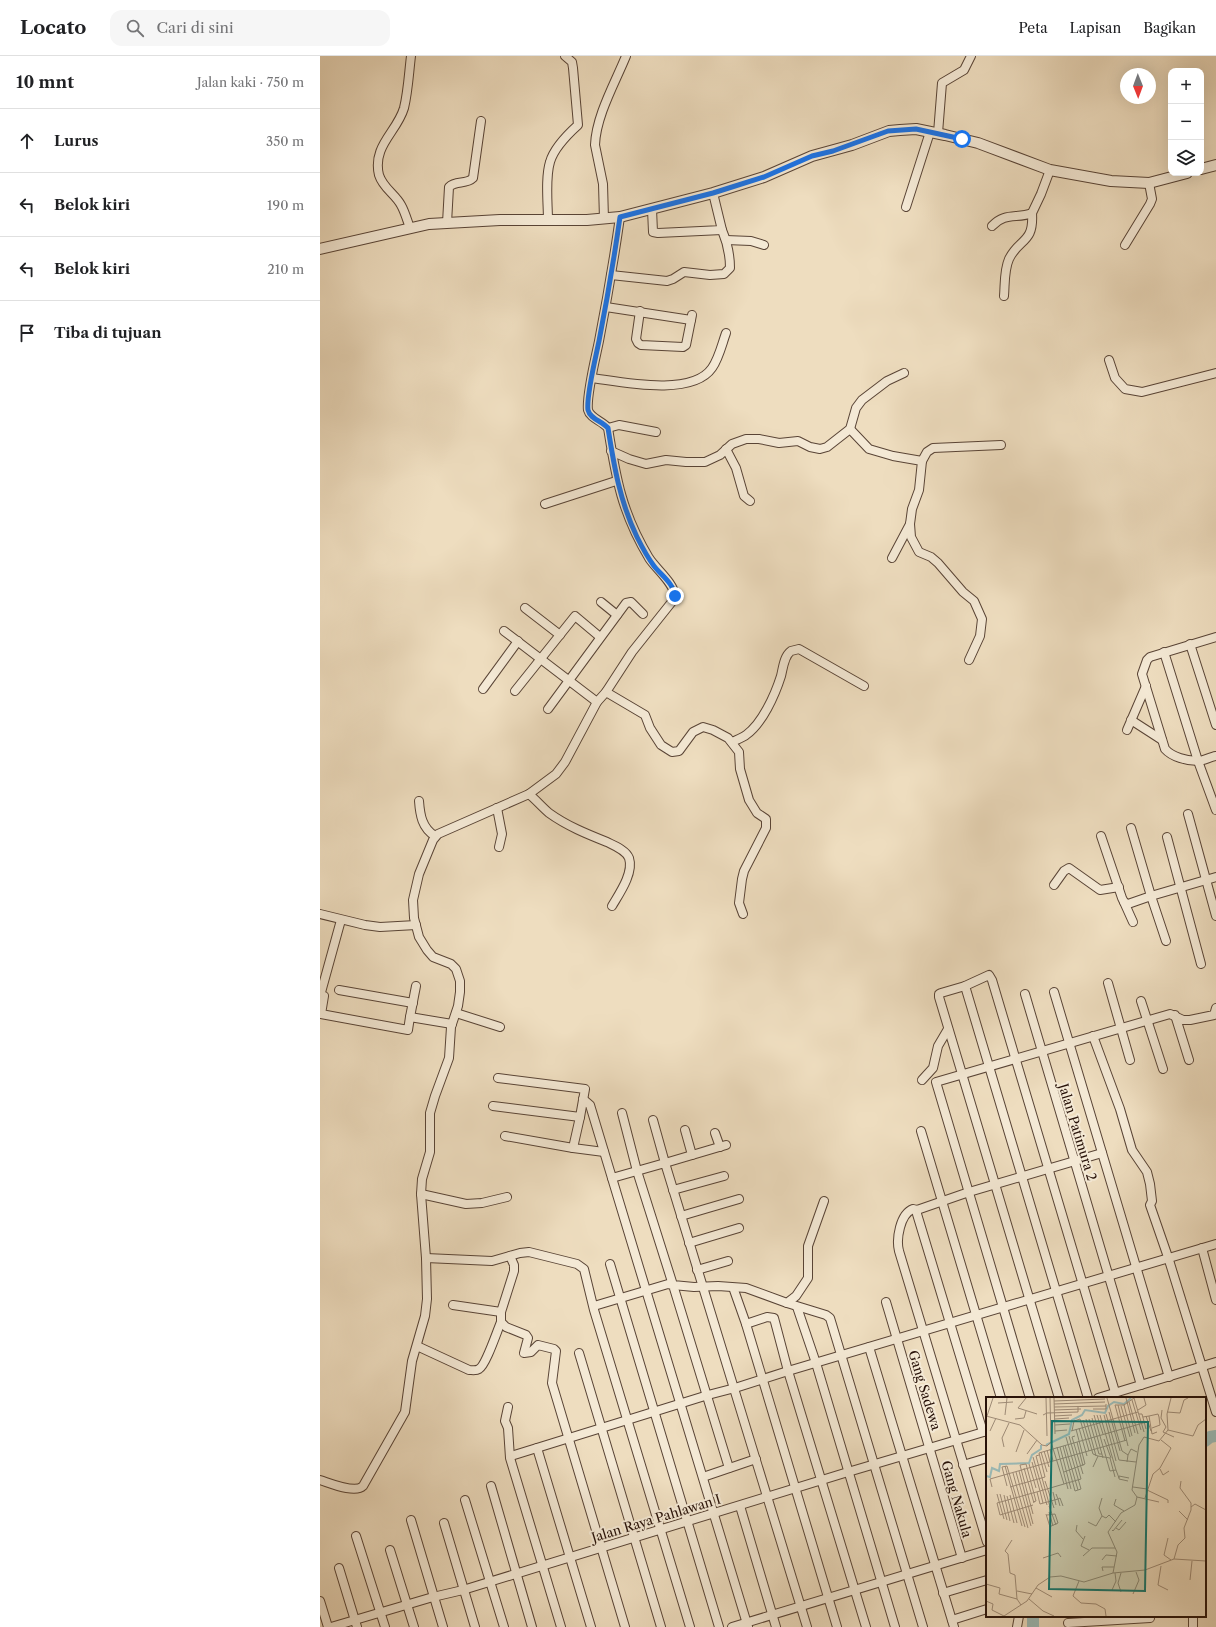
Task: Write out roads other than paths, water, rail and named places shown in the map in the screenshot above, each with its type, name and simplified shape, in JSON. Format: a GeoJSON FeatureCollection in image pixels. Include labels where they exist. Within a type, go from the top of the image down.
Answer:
{"type":"FeatureCollection","features":[{"type":"Feature","properties":{"kind":"street"},"geometry":{"type":"LineString","coordinates":[[410,228],[401,205],[381,180],[378,170],[378,157],[384,141],[399,120],[404,106],[411,56]]}},
{"type":"Feature","properties":{"kind":"street"},"geometry":{"type":"LineString","coordinates":[[548,221],[548,176],[550,161],[556,150],[578,125],[572,62],[565,56]]}},
{"type":"Feature","properties":{"kind":"street"},"geometry":{"type":"LineString","coordinates":[[604,213],[603,184],[595,138],[601,114],[626,56]]}},
{"type":"Feature","properties":{"kind":"street"},"geometry":{"type":"LineString","coordinates":[[906,207],[934,132],[942,83],[964,70],[971,56]]}},
{"type":"Feature","properties":{"kind":"street"},"geometry":{"type":"LineString","coordinates":[[447,223],[449,187],[456,182],[467,182],[473,178],[481,120]]}},
{"type":"Feature","properties":{"kind":"street"},"geometry":{"type":"LineString","coordinates":[[320,249],[410,228],[447,223],[500,220],[548,221],[604,213],[620,217],[713,193],[764,177],[807,158],[848,146],[888,131],[916,129],[978,143],[1049,174],[1150,186],[1178,176]]}},
{"type":"Feature","properties":{"kind":"street"},"geometry":{"type":"LineString","coordinates":[[1204,168],[1216,165]]}},
{"type":"Feature","properties":{"kind":"street"},"geometry":{"type":"LineString","coordinates":[[1004,296],[1008,262],[1010,257],[1029,237],[1032,224],[1032,213],[1049,174]]}},
{"type":"Feature","properties":{"kind":"street"},"geometry":{"type":"LineString","coordinates":[[1124,245],[1148,208],[1152,199],[1150,186]]}},
{"type":"Feature","properties":{"kind":"street"},"geometry":{"type":"LineString","coordinates":[[612,275],[667,281],[684,272],[710,275],[724,274],[730,268],[730,260],[713,193]]}},
{"type":"Feature","properties":{"kind":"street"},"geometry":{"type":"LineString","coordinates":[[652,209],[653,232],[722,230]]}},
{"type":"Feature","properties":{"kind":"street"},"geometry":{"type":"LineString","coordinates":[[992,226],[995,223],[1012,216],[1027,215],[1032,213]]}},
{"type":"Feature","properties":{"kind":"street"},"geometry":{"type":"LineString","coordinates":[[320,1480],[354,1490],[360,1489],[362,1486],[405,1412],[412,1361],[426,1309],[426,1258],[421,1194],[422,1176],[428,1163],[430,1152],[430,1113],[450,1058],[452,1024],[456,1013],[460,992],[458,974],[451,964],[438,960],[427,950],[416,925],[413,906],[419,874],[435,836],[459,823],[529,794],[556,774],[561,768],[597,702],[606,692],[632,652],[675,596],[672,586],[653,565],[637,538],[622,501],[616,481],[608,428],[590,415],[589,411],[588,404],[592,378],[612,275],[620,217]]}},
{"type":"Feature","properties":{"kind":"street"},"geometry":{"type":"LineString","coordinates":[[726,240],[751,241],[764,245]]}},
{"type":"Feature","properties":{"kind":"street"},"geometry":{"type":"LineString","coordinates":[[606,307],[640,311],[691,318],[688,342],[686,345],[683,347],[640,345],[636,339],[640,311]]}},
{"type":"Feature","properties":{"kind":"street"},"geometry":{"type":"LineString","coordinates":[[592,378],[667,386],[696,381],[712,368],[726,333]]}},
{"type":"Feature","properties":{"kind":"street"},"geometry":{"type":"LineString","coordinates":[[1109,360],[1115,378],[1125,389],[1142,392],[1216,373]]}},
{"type":"Feature","properties":{"kind":"street"},"geometry":{"type":"LineString","coordinates":[[611,451],[622,457],[646,464],[666,460],[705,462],[720,455],[738,441],[754,438],[779,443],[798,441],[810,447],[820,449],[827,447],[850,429],[856,408],[862,400],[887,381],[904,373]]}},
{"type":"Feature","properties":{"kind":"street"},"geometry":{"type":"LineString","coordinates":[[608,428],[619,425],[656,432]]}},
{"type":"Feature","properties":{"kind":"street"},"geometry":{"type":"LineString","coordinates":[[850,429],[868,449],[893,456],[922,461]]}},
{"type":"Feature","properties":{"kind":"street"},"geometry":{"type":"LineString","coordinates":[[969,660],[980,636],[982,619],[974,601],[962,592],[938,562],[931,556],[919,552],[911,537],[910,524],[912,508],[919,490],[922,461],[927,452],[933,448],[1002,445]]}},
{"type":"Feature","properties":{"kind":"street"},"geometry":{"type":"LineString","coordinates":[[726,450],[736,468],[744,496],[750,501]]}},
{"type":"Feature","properties":{"kind":"street"},"geometry":{"type":"LineString","coordinates":[[545,504],[616,481]]}},
{"type":"Feature","properties":{"kind":"street"},"geometry":{"type":"LineString","coordinates":[[892,558],[910,524]]}},
{"type":"Feature","properties":{"kind":"street"},"geometry":{"type":"LineString","coordinates":[[601,602],[617,615]]}},
{"type":"Feature","properties":{"kind":"street"},"geometry":{"type":"LineString","coordinates":[[548,708],[600,637],[629,602],[643,614]]}},
{"type":"Feature","properties":{"kind":"street"},"geometry":{"type":"LineString","coordinates":[[525,608],[560,635]]}},
{"type":"Feature","properties":{"kind":"street"},"geometry":{"type":"LineString","coordinates":[[516,691],[576,616],[600,637]]}},
{"type":"Feature","properties":{"kind":"street"},"geometry":{"type":"LineString","coordinates":[[504,631],[597,702]]}},
{"type":"Feature","properties":{"kind":"street"},"geometry":{"type":"LineString","coordinates":[[1216,637],[1150,657],[1147,660],[1142,674],[1165,749],[1170,754],[1187,760],[1198,761],[1216,756]]}},
{"type":"Feature","properties":{"kind":"street"},"geometry":{"type":"LineString","coordinates":[[483,689],[518,641]]}},
{"type":"Feature","properties":{"kind":"street"},"geometry":{"type":"LineString","coordinates":[[1190,644],[1216,725]]}},
{"type":"Feature","properties":{"kind":"street"},"geometry":{"type":"LineString","coordinates":[[732,742],[746,736],[756,726],[771,701],[781,678],[787,656],[791,651],[799,649],[864,686]]}},
{"type":"Feature","properties":{"kind":"street"},"geometry":{"type":"LineString","coordinates":[[1164,652],[1198,761],[1216,810]]}},
{"type":"Feature","properties":{"kind":"street"},"geometry":{"type":"LineString","coordinates":[[1127,730],[1146,686]]}},
{"type":"Feature","properties":{"kind":"street"},"geometry":{"type":"LineString","coordinates":[[606,692],[645,715],[650,728],[661,745],[672,752],[679,751],[693,732],[703,727],[713,730],[732,742],[739,752],[740,769],[749,800],[757,813],[766,819],[767,822],[760,842],[744,871],[739,903],[743,914]]}},
{"type":"Feature","properties":{"kind":"street"},"geometry":{"type":"LineString","coordinates":[[1131,720],[1162,740]]}},
{"type":"Feature","properties":{"kind":"street"},"geometry":{"type":"LineString","coordinates":[[529,794],[563,822],[610,844],[627,854],[629,858],[629,866],[626,880],[612,906]]}},
{"type":"Feature","properties":{"kind":"street"},"geometry":{"type":"LineString","coordinates":[[419,801],[420,816],[424,825],[427,830],[435,836]]}},
{"type":"Feature","properties":{"kind":"street"},"geometry":{"type":"LineString","coordinates":[[497,808],[502,834],[499,847]]}},
{"type":"Feature","properties":{"kind":"street"},"geometry":{"type":"LineString","coordinates":[[1188,814],[1216,916]]}},
{"type":"Feature","properties":{"kind":"street"},"geometry":{"type":"LineString","coordinates":[[1131,828],[1166,941]]}},
{"type":"Feature","properties":{"kind":"street"},"geometry":{"type":"LineString","coordinates":[[1101,836],[1124,902],[1133,922]]}},
{"type":"Feature","properties":{"kind":"street"},"geometry":{"type":"LineString","coordinates":[[1167,837],[1201,964]]}},
{"type":"Feature","properties":{"kind":"street"},"geometry":{"type":"LineString","coordinates":[[1054,885],[1064,871],[1069,868],[1100,890],[1119,887]]}},
{"type":"Feature","properties":{"kind":"street"},"geometry":{"type":"LineString","coordinates":[[1124,902],[1128,904],[1216,877]]}},
{"type":"Feature","properties":{"kind":"street"},"geometry":{"type":"LineString","coordinates":[[320,914],[341,920],[380,927],[416,925]]}},
{"type":"Feature","properties":{"kind":"street"},"geometry":{"type":"LineString","coordinates":[[341,920],[321,996],[321,1014],[408,1030],[416,986]]}},
{"type":"Feature","properties":{"kind":"street"},"geometry":{"type":"LineString","coordinates":[[1059,1397],[948,1029],[939,994],[965,986],[989,975],[992,980],[1016,1058],[1115,1392]]}},
{"type":"Feature","properties":{"kind":"street"},"geometry":{"type":"LineString","coordinates":[[1108,982],[1130,1060]]}},
{"type":"Feature","properties":{"kind":"street"},"geometry":{"type":"LineString","coordinates":[[965,986],[1088,1397]]}},
{"type":"Feature","properties":{"kind":"street"},"geometry":{"type":"LineString","coordinates":[[339,990],[413,1003]]}},
{"type":"Feature","properties":{"kind":"street"},"geometry":{"type":"LineString","coordinates":[[1054,992],[1169,1377]]}},
{"type":"Feature","properties":{"kind":"street","name":"Jalan Patimura 2"},"geometry":{"type":"LineString","coordinates":[[1025,994],[1142,1385]]}},
{"type":"Feature","properties":{"kind":"street"},"geometry":{"type":"LineString","coordinates":[[1141,1001],[1163,1070]]}},
{"type":"Feature","properties":{"kind":"street"},"geometry":{"type":"LineString","coordinates":[[1030,1397],[936,1082],[1170,1014],[1183,1020],[1214,1015],[1216,1008]]}},
{"type":"Feature","properties":{"kind":"street"},"geometry":{"type":"LineString","coordinates":[[456,1013],[500,1027]]}},
{"type":"Feature","properties":{"kind":"street"},"geometry":{"type":"LineString","coordinates":[[1175,1016],[1189,1060]]}},
{"type":"Feature","properties":{"kind":"street"},"geometry":{"type":"LineString","coordinates":[[410,1017],[452,1024]]}},
{"type":"Feature","properties":{"kind":"street"},"geometry":{"type":"LineString","coordinates":[[922,1080],[933,1068],[938,1046],[948,1029]]}},
{"type":"Feature","properties":{"kind":"street"},"geometry":{"type":"LineString","coordinates":[[1093,1036],[1116,1103],[1120,1109],[1132,1150],[1147,1172],[1152,1201],[1150,1205],[1168,1257],[1216,1412]]}},
{"type":"Feature","properties":{"kind":"street"},"geometry":{"type":"LineString","coordinates":[[498,1078],[585,1089],[573,1148]]}},
{"type":"Feature","properties":{"kind":"street"},"geometry":{"type":"LineString","coordinates":[[583,1099],[590,1105],[747,1625]]}},
{"type":"Feature","properties":{"kind":"street"},"geometry":{"type":"LineString","coordinates":[[493,1106],[580,1117]]}},
{"type":"Feature","properties":{"kind":"street"},"geometry":{"type":"LineString","coordinates":[[622,1113],[637,1171],[730,1468]]}},
{"type":"Feature","properties":{"kind":"street"},"geometry":{"type":"LineString","coordinates":[[653,1120],[697,1270],[735,1388],[807,1627]]}},
{"type":"Feature","properties":{"kind":"street"},"geometry":{"type":"LineString","coordinates":[[685,1130],[692,1155]]}},
{"type":"Feature","properties":{"kind":"street"},"geometry":{"type":"LineString","coordinates":[[921,1131],[1001,1397]]}},
{"type":"Feature","properties":{"kind":"street"},"geometry":{"type":"LineString","coordinates":[[612,1178],[723,1146],[715,1133]]}},
{"type":"Feature","properties":{"kind":"street"},"geometry":{"type":"LineString","coordinates":[[505,1136],[604,1152]]}},
{"type":"Feature","properties":{"kind":"street"},"geometry":{"type":"LineString","coordinates":[[986,1539],[898,1248],[901,1224],[906,1214],[913,1209],[918,1210],[969,1192],[1102,1153]]}},
{"type":"Feature","properties":{"kind":"street"},"geometry":{"type":"LineString","coordinates":[[673,1190],[724,1176]]}},
{"type":"Feature","properties":{"kind":"street"},"geometry":{"type":"LineString","coordinates":[[421,1194],[466,1204],[482,1203],[507,1197]]}},
{"type":"Feature","properties":{"kind":"street"},"geometry":{"type":"LineString","coordinates":[[681,1216],[739,1199]]}},
{"type":"Feature","properties":{"kind":"street"},"geometry":{"type":"LineString","coordinates":[[787,1303],[796,1296],[808,1278],[808,1246],[824,1201]]}},
{"type":"Feature","properties":{"kind":"street"},"geometry":{"type":"LineString","coordinates":[[918,1210],[916,1214],[985,1432]]}},
{"type":"Feature","properties":{"kind":"street"},"geometry":{"type":"LineString","coordinates":[[689,1243],[739,1228]]}},
{"type":"Feature","properties":{"kind":"street"},"geometry":{"type":"LineString","coordinates":[[511,1456],[896,1338],[1004,1308],[1168,1257],[1216,1244]]}},
{"type":"Feature","properties":{"kind":"street"},"geometry":{"type":"LineString","coordinates":[[1202,1248],[1216,1300]]}},
{"type":"Feature","properties":{"kind":"street"},"geometry":{"type":"LineString","coordinates":[[426,1258],[492,1261],[529,1252],[577,1264],[584,1269],[627,1420],[690,1627]]}},
{"type":"Feature","properties":{"kind":"street"},"geometry":{"type":"LineString","coordinates":[[417,1346],[469,1370],[477,1370],[483,1363],[501,1322],[501,1312],[514,1271],[514,1265],[510,1256]]}},
{"type":"Feature","properties":{"kind":"street"},"geometry":{"type":"LineString","coordinates":[[697,1270],[728,1261]]}},
{"type":"Feature","properties":{"kind":"street"},"geometry":{"type":"LineString","coordinates":[[610,1264],[688,1520],[718,1627]]}},
{"type":"Feature","properties":{"kind":"street"},"geometry":{"type":"LineString","coordinates":[[594,1306],[668,1284],[694,1286],[702,1285],[746,1288],[798,1307],[829,1316],[923,1627]]}},
{"type":"Feature","properties":{"kind":"street"},"geometry":{"type":"LineString","coordinates":[[734,1290],[746,1324],[837,1627]]}},
{"type":"Feature","properties":{"kind":"street","name":"Gang Sadewa"},"geometry":{"type":"LineString","coordinates":[[886,1302],[930,1448]]}},
{"type":"Feature","properties":{"kind":"street"},"geometry":{"type":"LineString","coordinates":[[453,1305],[501,1312]]}},
{"type":"Feature","properties":{"kind":"street"},"geometry":{"type":"LineString","coordinates":[[798,1307],[895,1627]]}},
{"type":"Feature","properties":{"kind":"street"},"geometry":{"type":"LineString","coordinates":[[746,1324],[767,1317],[774,1318],[788,1371],[866,1627]]}},
{"type":"Feature","properties":{"kind":"street"},"geometry":{"type":"LineString","coordinates":[[501,1322],[506,1327],[526,1335],[528,1338],[524,1353],[531,1352],[538,1345],[555,1350],[552,1383],[625,1627]]}},
{"type":"Feature","properties":{"kind":"street"},"geometry":{"type":"LineString","coordinates":[[870,1347],[953,1623],[986,1609]]}},
{"type":"Feature","properties":{"kind":"street"},"geometry":{"type":"LineString","coordinates":[[579,1352],[660,1627]]}},
{"type":"Feature","properties":{"kind":"street"},"geometry":{"type":"LineString","coordinates":[[1101,1397],[1216,1362]]}},
{"type":"Feature","properties":{"kind":"street"},"geometry":{"type":"LineString","coordinates":[[508,1406],[505,1421],[508,1428],[512,1462],[562,1627]]}},
{"type":"Feature","properties":{"kind":"street","name":"Jalan Raya Pahlawan I"},"geometry":{"type":"LineString","coordinates":[[330,1627],[356,1623],[381,1612],[406,1604],[433,1596],[463,1590],[688,1520],[740,1506],[874,1464],[985,1432]]}},
{"type":"Feature","properties":{"kind":"street"},"geometry":{"type":"LineString","coordinates":[[537,1448],[590,1627]]}},
{"type":"Feature","properties":{"kind":"street","name":"Gang Nakula"},"geometry":{"type":"LineString","coordinates":[[930,1448],[962,1558]]}},
{"type":"Feature","properties":{"kind":"street"},"geometry":{"type":"LineString","coordinates":[[963,1465],[986,1458]]}},
{"type":"Feature","properties":{"kind":"street"},"geometry":{"type":"LineString","coordinates":[[703,1477],[756,1459]]}},
{"type":"Feature","properties":{"kind":"street"},"geometry":{"type":"LineString","coordinates":[[491,1486],[532,1627]]}},
{"type":"Feature","properties":{"kind":"street"},"geometry":{"type":"LineString","coordinates":[[466,1500],[504,1627]]}},
{"type":"Feature","properties":{"kind":"street"},"geometry":{"type":"LineString","coordinates":[[740,1506],[776,1627]]}},
{"type":"Feature","properties":{"kind":"street"},"geometry":{"type":"LineString","coordinates":[[411,1520],[443,1627]]}},
{"type":"Feature","properties":{"kind":"street"},"geometry":{"type":"LineString","coordinates":[[444,1523],[474,1627]]}},
{"type":"Feature","properties":{"kind":"street"},"geometry":{"type":"LineString","coordinates":[[356,1536],[385,1627]]}},
{"type":"Feature","properties":{"kind":"street"},"geometry":{"type":"LineString","coordinates":[[390,1550],[414,1627]]}},
{"type":"Feature","properties":{"kind":"street"},"geometry":{"type":"LineString","coordinates":[[732,1627],[747,1625],[773,1615],[881,1581],[986,1550]]}},
{"type":"Feature","properties":{"kind":"street"},"geometry":{"type":"LineString","coordinates":[[339,1568],[356,1623]]}},
{"type":"Feature","properties":{"kind":"street"},"geometry":{"type":"LineString","coordinates":[[943,1593],[986,1580]]}},
{"type":"Feature","properties":{"kind":"street"},"geometry":{"type":"LineString","coordinates":[[320,1601],[330,1627]]}},
{"type":"Feature","properties":{"kind":"street"},"geometry":{"type":"LineString","coordinates":[[1017,1627],[1019,1617]]}},
{"type":"Feature","properties":{"kind":"street"},"geometry":{"type":"LineString","coordinates":[[1068,1623],[1150,1617],[1150,1627]]}},
{"type":"Feature","properties":{"kind":"waterway"},"geometry":{"type":"LineString","coordinates":[[1206,1440],[1210,1437],[1216,1436]]}},
{"type":"Feature","properties":{"kind":"waterway"},"geometry":{"type":"LineString","coordinates":[[1033,1617],[1033,1627]]}}]}
